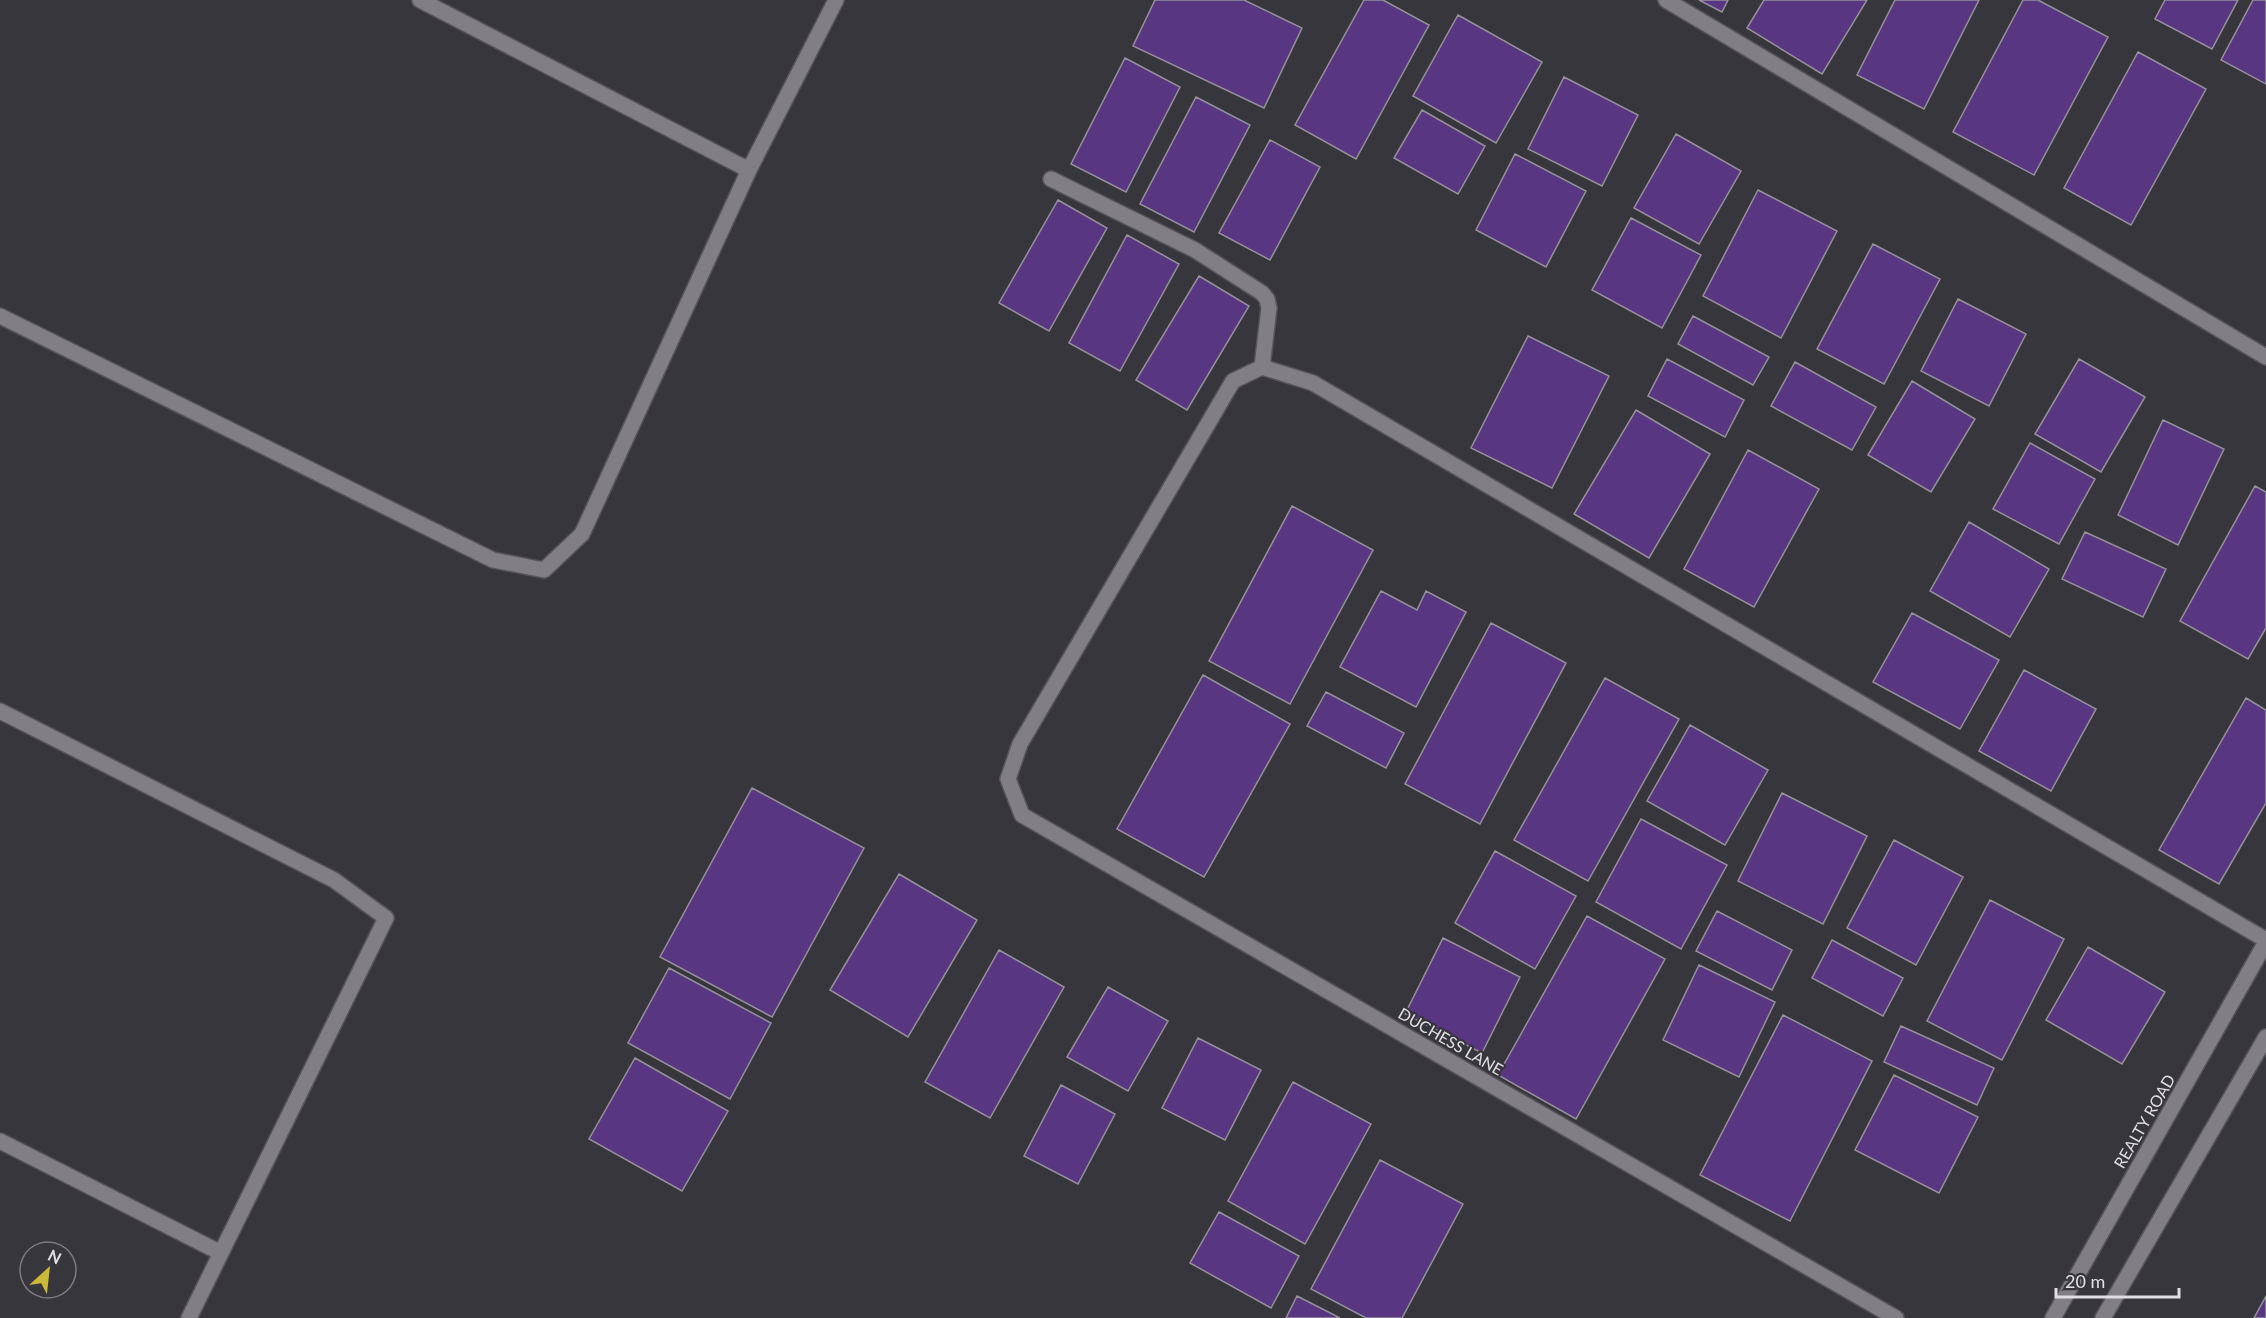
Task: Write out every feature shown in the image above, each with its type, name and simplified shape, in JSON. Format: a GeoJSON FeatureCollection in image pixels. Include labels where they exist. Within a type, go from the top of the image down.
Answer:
{"type":"FeatureCollection","features":[{"type":"Feature","properties":{"kind":"street"},"geometry":{"type":"LineString","coordinates":[[420,0],[749,170]]}},
{"type":"Feature","properties":{"kind":"street"},"geometry":{"type":"LineString","coordinates":[[0,316],[493,560],[544,570],[582,534],[749,170],[836,0]]}},
{"type":"Feature","properties":{"kind":"street"},"geometry":{"type":"LineString","coordinates":[[1666,0],[2266,357]]}},
{"type":"Feature","properties":{"kind":"street"},"geometry":{"type":"LineString","coordinates":[[1051,179],[1195,250],[1262,293],[1267,299],[1269,309],[1262,367],[1313,383],[2266,941]]}},
{"type":"Feature","properties":{"kind":"street","name":"DUCHESS LANE"},"geometry":{"type":"LineString","coordinates":[[1262,367],[1233,381],[1020,744],[1008,779],[1022,815],[1896,1318]]}},
{"type":"Feature","properties":{"kind":"street"},"geometry":{"type":"LineString","coordinates":[[0,711],[334,880],[386,918],[189,1318]]}},
{"type":"Feature","properties":{"kind":"street","name":"REALTY ROAD"},"geometry":{"type":"LineString","coordinates":[[2053,1318],[2266,941]]}},
{"type":"Feature","properties":{"kind":"street"},"geometry":{"type":"LineString","coordinates":[[2103,1318],[2266,1037]]}},
{"type":"Feature","properties":{"kind":"street"},"geometry":{"type":"LineString","coordinates":[[0,1141],[221,1253]]}},
{"type":"Feature","properties":{"kind":"building"},"geometry":{"type":"Polygon","coordinates":[[[1155,0],[1244,0],[1302,28],[1264,108],[1133,46],[1155,0]]]}},
{"type":"Feature","properties":{"kind":"building"},"geometry":{"type":"Polygon","coordinates":[[[1364,0],[1383,0],[1429,25],[1356,159],[1295,125],[1364,0]]]}},
{"type":"Feature","properties":{"kind":"building"},"geometry":{"type":"Polygon","coordinates":[[[1699,0],[1728,0],[1722,12],[1699,0]]]}},
{"type":"Feature","properties":{"kind":"building"},"geometry":{"type":"Polygon","coordinates":[[[1764,0],[1867,0],[1822,74],[1747,28],[1764,0]]]}},
{"type":"Feature","properties":{"kind":"building"},"geometry":{"type":"Polygon","coordinates":[[[1895,0],[1979,0],[1924,109],[1857,75],[1895,0]]]}},
{"type":"Feature","properties":{"kind":"building"},"geometry":{"type":"Polygon","coordinates":[[[2023,0],[2038,0],[2108,37],[2034,175],[1953,132],[2023,0]]]}},
{"type":"Feature","properties":{"kind":"building"},"geometry":{"type":"Polygon","coordinates":[[[2165,0],[2238,0],[2212,49],[2155,19],[2165,0]]]}},
{"type":"Feature","properties":{"kind":"building"},"geometry":{"type":"Polygon","coordinates":[[[2253,0],[2266,0],[2266,84],[2221,60],[2253,0]]]}},
{"type":"Feature","properties":{"kind":"building"},"geometry":{"type":"Polygon","coordinates":[[[1458,15],[1542,62],[1496,143],[1413,96],[1458,15]]]}},
{"type":"Feature","properties":{"kind":"building"},"geometry":{"type":"Polygon","coordinates":[[[2138,52],[2206,89],[2131,225],[2064,188],[2138,52]]]}},
{"type":"Feature","properties":{"kind":"building"},"geometry":{"type":"Polygon","coordinates":[[[1125,58],[1180,87],[1126,192],[1071,164],[1125,58]]]}},
{"type":"Feature","properties":{"kind":"building"},"geometry":{"type":"Polygon","coordinates":[[[1564,77],[1638,115],[1602,186],[1528,149],[1564,77]]]}},
{"type":"Feature","properties":{"kind":"building"},"geometry":{"type":"Polygon","coordinates":[[[1196,97],[1250,125],[1194,232],[1140,204],[1196,97]]]}},
{"type":"Feature","properties":{"kind":"building"},"geometry":{"type":"Polygon","coordinates":[[[1422,110],[1485,146],[1458,194],[1394,158],[1422,110]]]}},
{"type":"Feature","properties":{"kind":"building"},"geometry":{"type":"Polygon","coordinates":[[[1676,134],[1741,171],[1699,244],[1634,208],[1676,134]]]}},
{"type":"Feature","properties":{"kind":"building"},"geometry":{"type":"Polygon","coordinates":[[[1270,140],[1320,167],[1270,260],[1219,233],[1270,140]]]}},
{"type":"Feature","properties":{"kind":"building"},"geometry":{"type":"Polygon","coordinates":[[[1515,154],[1586,191],[1546,267],[1476,230],[1515,154]]]}},
{"type":"Feature","properties":{"kind":"building"},"geometry":{"type":"Polygon","coordinates":[[[1758,190],[1837,231],[1781,338],[1703,296],[1758,190]]]}},
{"type":"Feature","properties":{"kind":"building"},"geometry":{"type":"Polygon","coordinates":[[[1058,200],[1107,228],[1049,331],[999,303],[1058,200]]]}},
{"type":"Feature","properties":{"kind":"building"},"geometry":{"type":"Polygon","coordinates":[[[1631,218],[1701,255],[1662,328],[1592,290],[1631,218]]]}},
{"type":"Feature","properties":{"kind":"building"},"geometry":{"type":"Polygon","coordinates":[[[1127,235],[1179,264],[1120,371],[1069,343],[1127,235]]]}},
{"type":"Feature","properties":{"kind":"building"},"geometry":{"type":"Polygon","coordinates":[[[1873,244],[1940,279],[1884,384],[1817,349],[1873,244]]]}},
{"type":"Feature","properties":{"kind":"building"},"geometry":{"type":"Polygon","coordinates":[[[1199,276],[1249,306],[1187,410],[1136,380],[1199,276]]]}},
{"type":"Feature","properties":{"kind":"building"},"geometry":{"type":"Polygon","coordinates":[[[1958,299],[2026,334],[1989,406],[1921,371],[1958,299]]]}},
{"type":"Feature","properties":{"kind":"building"},"geometry":{"type":"Polygon","coordinates":[[[1693,316],[1769,357],[1753,385],[1678,344],[1693,316]]]}},
{"type":"Feature","properties":{"kind":"building"},"geometry":{"type":"Polygon","coordinates":[[[1528,336],[1609,376],[1552,488],[1471,448],[1528,336]]]}},
{"type":"Feature","properties":{"kind":"building"},"geometry":{"type":"Polygon","coordinates":[[[1667,359],[1744,400],[1725,437],[1648,396],[1667,359]]]}},
{"type":"Feature","properties":{"kind":"building"},"geometry":{"type":"Polygon","coordinates":[[[2079,359],[2145,397],[2101,472],[2035,434],[2079,359]]]}},
{"type":"Feature","properties":{"kind":"building"},"geometry":{"type":"Polygon","coordinates":[[[1795,362],[1876,407],[1852,450],[1771,406],[1795,362]]]}},
{"type":"Feature","properties":{"kind":"building"},"geometry":{"type":"Polygon","coordinates":[[[1912,381],[1975,419],[1931,492],[1868,455],[1912,381]]]}},
{"type":"Feature","properties":{"kind":"building"},"geometry":{"type":"Polygon","coordinates":[[[1636,410],[1710,454],[1649,558],[1574,514],[1636,410]]]}},
{"type":"Feature","properties":{"kind":"building"},"geometry":{"type":"Polygon","coordinates":[[[2163,420],[2224,449],[2178,545],[2118,515],[2163,420]]]}},
{"type":"Feature","properties":{"kind":"building"},"geometry":{"type":"Polygon","coordinates":[[[2030,443],[2095,479],[2059,544],[1993,509],[2030,443]]]}},
{"type":"Feature","properties":{"kind":"building"},"geometry":{"type":"Polygon","coordinates":[[[1748,450],[1819,489],[1754,607],[1684,569],[1748,450]]]}},
{"type":"Feature","properties":{"kind":"building"},"geometry":{"type":"Polygon","coordinates":[[[2255,486],[2266,492],[2266,628],[2248,659],[2180,621],[2255,486]]]}},
{"type":"Feature","properties":{"kind":"building"},"geometry":{"type":"Polygon","coordinates":[[[1292,506],[1373,550],[1290,704],[1209,661],[1292,506]]]}},
{"type":"Feature","properties":{"kind":"building"},"geometry":{"type":"Polygon","coordinates":[[[1969,522],[2049,569],[2010,637],[1930,591],[1969,522]]]}},
{"type":"Feature","properties":{"kind":"building"},"geometry":{"type":"Polygon","coordinates":[[[2085,532],[2166,569],[2143,617],[2062,579],[2085,532]]]}},
{"type":"Feature","properties":{"kind":"building"},"geometry":{"type":"Polygon","coordinates":[[[1381,591],[1417,610],[1426,591],[1466,612],[1416,707],[1340,667],[1381,591]]]}},
{"type":"Feature","properties":{"kind":"building"},"geometry":{"type":"Polygon","coordinates":[[[1912,613],[1999,660],[1960,729],[1873,682],[1912,613]]]}},
{"type":"Feature","properties":{"kind":"building"},"geometry":{"type":"Polygon","coordinates":[[[1491,623],[1566,663],[1480,824],[1405,784],[1491,623]]]}},
{"type":"Feature","properties":{"kind":"building"},"geometry":{"type":"Polygon","coordinates":[[[2024,670],[2096,709],[2051,791],[1979,751],[2024,670]]]}},
{"type":"Feature","properties":{"kind":"building"},"geometry":{"type":"Polygon","coordinates":[[[1203,675],[1290,724],[1204,877],[1117,829],[1203,675]]]}},
{"type":"Feature","properties":{"kind":"building"},"geometry":{"type":"Polygon","coordinates":[[[1605,678],[1679,719],[1588,881],[1514,840],[1605,678]]]}},
{"type":"Feature","properties":{"kind":"building"},"geometry":{"type":"Polygon","coordinates":[[[1326,692],[1404,733],[1386,768],[1307,726],[1326,692]]]}},
{"type":"Feature","properties":{"kind":"building"},"geometry":{"type":"Polygon","coordinates":[[[2246,698],[2266,710],[2266,803],[2219,884],[2159,850],[2246,698]]]}},
{"type":"Feature","properties":{"kind":"building"},"geometry":{"type":"Polygon","coordinates":[[[1690,725],[1768,770],[1725,845],[1647,801],[1690,725]]]}},
{"type":"Feature","properties":{"kind":"building"},"geometry":{"type":"Polygon","coordinates":[[[752,788],[864,848],[772,1017],[660,957],[752,788]]]}},
{"type":"Feature","properties":{"kind":"building"},"geometry":{"type":"Polygon","coordinates":[[[1782,793],[1867,836],[1823,924],[1738,881],[1782,793]]]}},
{"type":"Feature","properties":{"kind":"building"},"geometry":{"type":"Polygon","coordinates":[[[1641,819],[1727,865],[1681,949],[1596,902],[1641,819]]]}},
{"type":"Feature","properties":{"kind":"building"},"geometry":{"type":"Polygon","coordinates":[[[1894,840],[1963,877],[1916,965],[1847,928],[1894,840]]]}},
{"type":"Feature","properties":{"kind":"building"},"geometry":{"type":"Polygon","coordinates":[[[1495,851],[1576,896],[1535,969],[1455,923],[1495,851]]]}},
{"type":"Feature","properties":{"kind":"building"},"geometry":{"type":"Polygon","coordinates":[[[899,874],[977,920],[908,1037],[830,990],[899,874]]]}},
{"type":"Feature","properties":{"kind":"building"},"geometry":{"type":"Polygon","coordinates":[[[1990,900],[2064,939],[2002,1060],[1927,1021],[1990,900]]]}},
{"type":"Feature","properties":{"kind":"building"},"geometry":{"type":"Polygon","coordinates":[[[1717,911],[1792,950],[1772,990],[1696,951],[1717,911]]]}},
{"type":"Feature","properties":{"kind":"building"},"geometry":{"type":"Polygon","coordinates":[[[1587,916],[1665,959],[1576,1119],[1498,1075],[1587,916]]]}},
{"type":"Feature","properties":{"kind":"building"},"geometry":{"type":"Polygon","coordinates":[[[1443,938],[1520,977],[1482,1053],[1405,1014],[1443,938]]]}},
{"type":"Feature","properties":{"kind":"building"},"geometry":{"type":"Polygon","coordinates":[[[1832,940],[1903,978],[1883,1016],[1812,978],[1832,940]]]}},
{"type":"Feature","properties":{"kind":"building"},"geometry":{"type":"Polygon","coordinates":[[[2088,947],[2165,992],[2122,1064],[2046,1020],[2088,947]]]}},
{"type":"Feature","properties":{"kind":"building"},"geometry":{"type":"Polygon","coordinates":[[[999,950],[1064,987],[990,1118],[925,1082],[999,950]]]}},
{"type":"Feature","properties":{"kind":"building"},"geometry":{"type":"Polygon","coordinates":[[[1699,965],[1775,1002],[1739,1077],[1663,1040],[1699,965]]]}},
{"type":"Feature","properties":{"kind":"building"},"geometry":{"type":"Polygon","coordinates":[[[669,968],[771,1023],[730,1099],[628,1043],[669,968]]]}},
{"type":"Feature","properties":{"kind":"building"},"geometry":{"type":"Polygon","coordinates":[[[1108,987],[1168,1021],[1128,1091],[1067,1057],[1108,987]]]}},
{"type":"Feature","properties":{"kind":"building"},"geometry":{"type":"Polygon","coordinates":[[[1783,1015],[1872,1061],[1790,1221],[1700,1175],[1783,1015]]]}},
{"type":"Feature","properties":{"kind":"building"},"geometry":{"type":"Polygon","coordinates":[[[1901,1026],[1994,1068],[1977,1105],[1884,1062],[1901,1026]]]}},
{"type":"Feature","properties":{"kind":"building"},"geometry":{"type":"Polygon","coordinates":[[[1198,1038],[1261,1070],[1225,1140],[1162,1108],[1198,1038]]]}},
{"type":"Feature","properties":{"kind":"building"},"geometry":{"type":"Polygon","coordinates":[[[635,1058],[728,1111],[682,1191],[589,1139],[635,1058]]]}},
{"type":"Feature","properties":{"kind":"building"},"geometry":{"type":"Polygon","coordinates":[[[1894,1075],[1978,1117],[1939,1193],[1855,1150],[1894,1075]]]}},
{"type":"Feature","properties":{"kind":"building"},"geometry":{"type":"Polygon","coordinates":[[[1293,1082],[1371,1124],[1305,1244],[1228,1201],[1293,1082]]]}},
{"type":"Feature","properties":{"kind":"building"},"geometry":{"type":"Polygon","coordinates":[[[1061,1085],[1115,1114],[1078,1184],[1024,1156],[1061,1085]]]}},
{"type":"Feature","properties":{"kind":"building"},"geometry":{"type":"Polygon","coordinates":[[[1380,1160],[1463,1204],[1402,1318],[1366,1318],[1311,1289],[1380,1160]]]}},
{"type":"Feature","properties":{"kind":"building"},"geometry":{"type":"Polygon","coordinates":[[[1219,1212],[1299,1256],[1271,1308],[1190,1263],[1219,1212]]]}},
{"type":"Feature","properties":{"kind":"building"},"geometry":{"type":"Polygon","coordinates":[[[1297,1296],[1340,1318],[1286,1318],[1297,1296]]]}},
{"type":"Feature","properties":{"kind":"building"},"geometry":{"type":"Polygon","coordinates":[[[2266,1296],[2266,1318],[2254,1318],[2266,1296]]]}}]}
